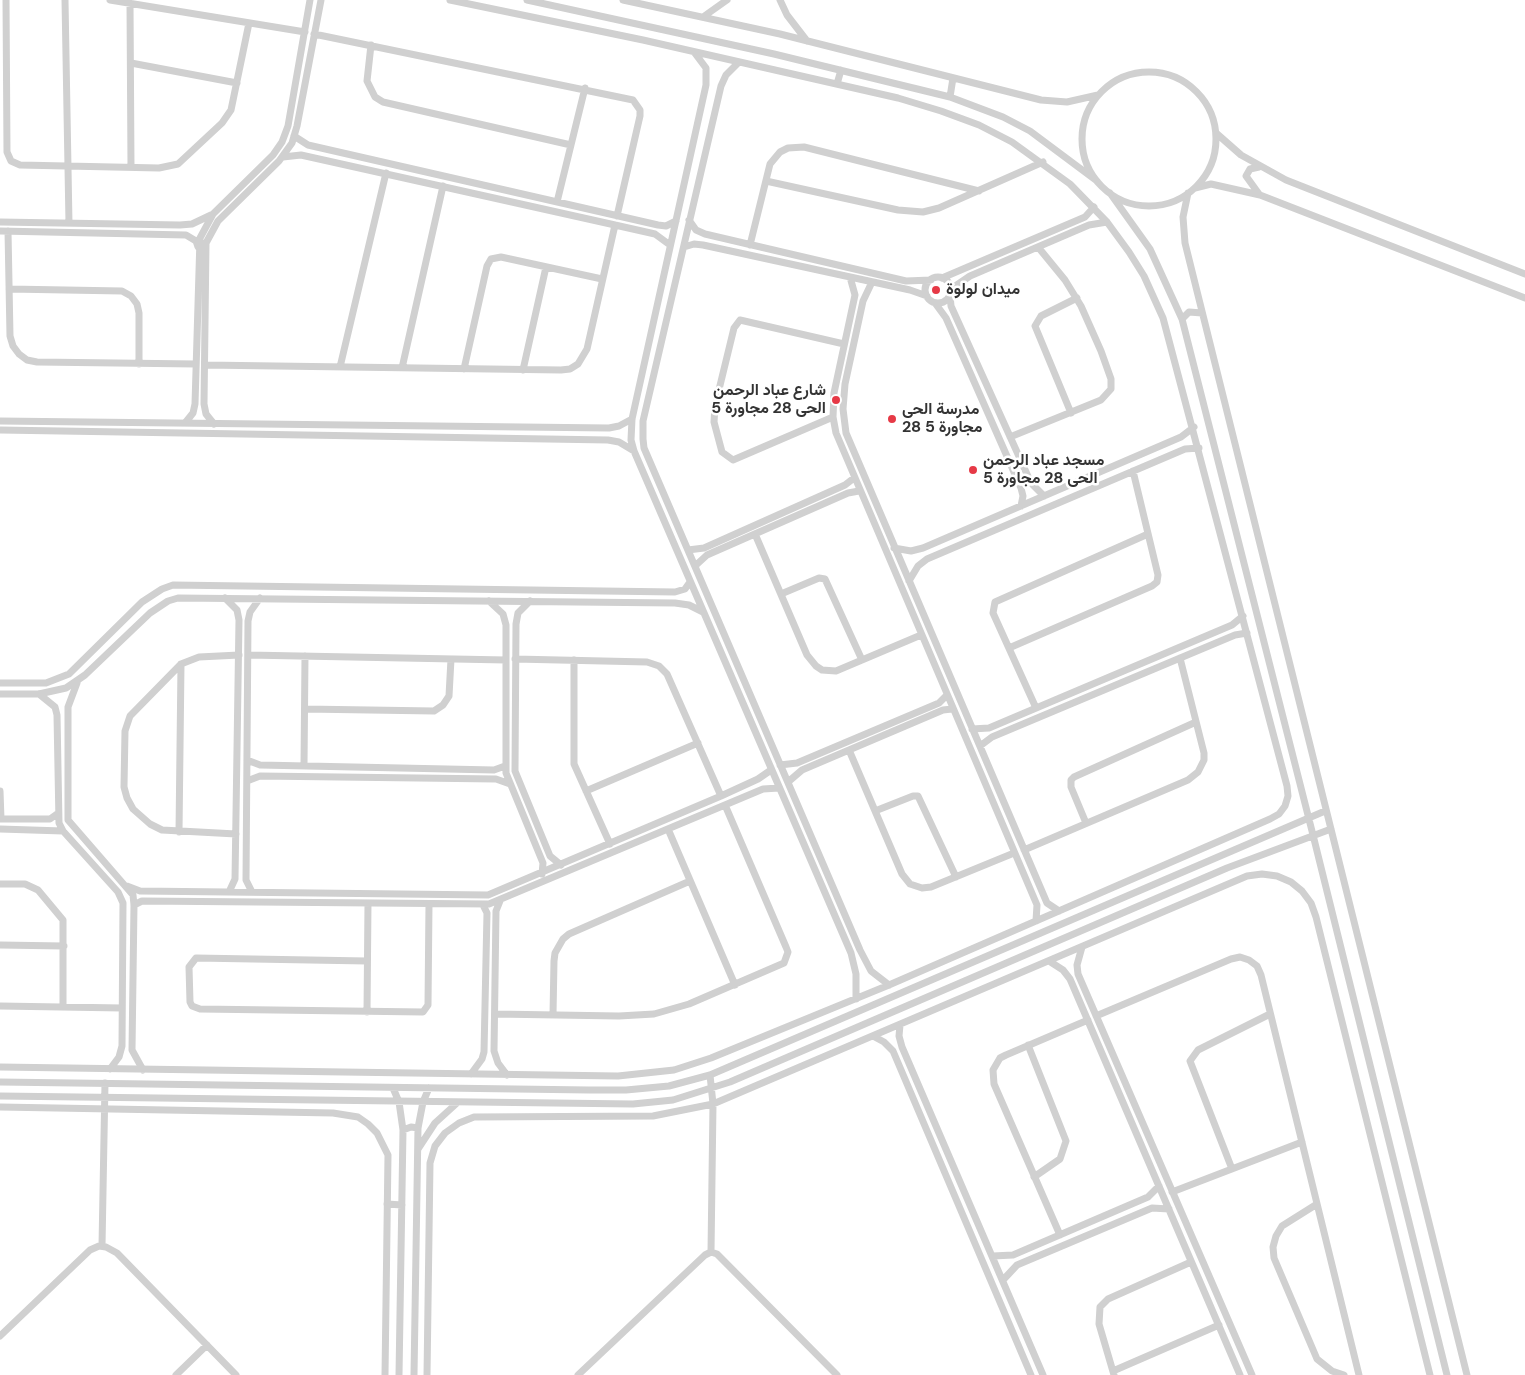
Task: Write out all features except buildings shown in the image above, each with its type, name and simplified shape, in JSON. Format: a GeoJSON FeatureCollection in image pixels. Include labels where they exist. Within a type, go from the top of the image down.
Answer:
{"type":"FeatureCollection","features":[{"type":"Feature","properties":{"kind":"street"},"geometry":{"type":"LineString","coordinates":[[6,0],[8,157],[15,164],[166,168],[184,160],[225,119],[233,105],[250,23]]}},
{"type":"Feature","properties":{"kind":"street"},"geometry":{"type":"LineString","coordinates":[[65,0],[69,223]]}},
{"type":"Feature","properties":{"kind":"street"},"geometry":{"type":"LineString","coordinates":[[110,0],[305,32]]}},
{"type":"Feature","properties":{"kind":"street"},"geometry":{"type":"LineString","coordinates":[[0,222],[180,225],[203,220],[213,214],[278,149],[286,134],[310,0]]}},
{"type":"Feature","properties":{"kind":"street"},"geometry":{"type":"LineString","coordinates":[[185,423],[193,413],[195,404],[202,282],[209,235],[218,221],[283,157],[294,136],[321,0]]}},
{"type":"Feature","properties":{"kind":"street"},"geometry":{"type":"LineString","coordinates":[[0,1067],[632,1076],[674,1070],[711,1058],[856,999],[1270,820],[1279,814],[1285,806],[1288,796],[1287,786],[1194,427],[1163,318],[1144,276],[1107,222],[1094,207],[1043,162],[1012,142],[979,125],[949,113],[898,98],[694,51],[450,0]]}},
{"type":"Feature","properties":{"kind":"street"},"geometry":{"type":"LineString","coordinates":[[527,0],[950,96],[1003,117],[1030,132],[1097,181],[1110,194],[1150,249],[1182,319],[1447,1375]]}},
{"type":"Feature","properties":{"kind":"street"},"geometry":{"type":"LineString","coordinates":[[623,0],[807,41],[1054,102],[1079,100],[1098,95]]}},
{"type":"Feature","properties":{"kind":"street"},"geometry":{"type":"LineString","coordinates":[[703,18],[727,0]]}},
{"type":"Feature","properties":{"kind":"street"},"geometry":{"type":"LineString","coordinates":[[780,0],[787,14],[807,41]]}},
{"type":"Feature","properties":{"kind":"street"},"geometry":{"type":"LineString","coordinates":[[130,3],[131,167]]}},
{"type":"Feature","properties":{"kind":"street"},"geometry":{"type":"LineString","coordinates":[[314,34],[628,97],[638,104],[640,110],[617,216]]}},
{"type":"Feature","properties":{"kind":"street"},"geometry":{"type":"LineString","coordinates":[[371,45],[367,80],[375,97],[383,102],[571,145]]}},
{"type":"Feature","properties":{"kind":"street"},"geometry":{"type":"LineString","coordinates":[[694,51],[704,62],[707,80],[632,419],[634,452],[851,953],[856,974],[856,999]]}},
{"type":"Feature","properties":{"kind":"street"},"geometry":{"type":"LineString","coordinates":[[739,62],[726,75],[721,86],[643,421],[642,439],[866,963],[878,978],[888,985]]}},
{"type":"Feature","properties":{"kind":"street"},"geometry":{"type":"LineString","coordinates":[[131,63],[238,83]]}},
{"type":"Feature","properties":{"kind":"street"},"geometry":{"type":"LineString","coordinates":[[837,84],[841,70]]}},
{"type":"Feature","properties":{"kind":"street"},"geometry":{"type":"LineString","coordinates":[[1097,181],[1084,156],[1082,138],[1088,111],[1098,95],[1120,78],[1137,72],[1156,72],[1174,76],[1190,86],[1203,99],[1212,115],[1216,133],[1213,159],[1206,175],[1188,193],[1172,202],[1154,206],[1136,204],[1110,194]]}},
{"type":"Feature","properties":{"kind":"street"},"geometry":{"type":"LineString","coordinates":[[950,96],[953,78]]}},
{"type":"Feature","properties":{"kind":"street"},"geometry":{"type":"LineString","coordinates":[[557,202],[585,88]]}},
{"type":"Feature","properties":{"kind":"street"},"geometry":{"type":"LineString","coordinates":[[291,109],[299,111]]}},
{"type":"Feature","properties":{"kind":"street"},"geometry":{"type":"LineString","coordinates":[[1216,133],[1259,167],[1302,187],[1525,274]]}},
{"type":"Feature","properties":{"kind":"street"},"geometry":{"type":"LineString","coordinates":[[294,136],[308,145],[617,216],[658,225],[670,225],[676,221]]}},
{"type":"Feature","properties":{"kind":"street"},"geometry":{"type":"LineString","coordinates":[[750,245],[774,157],[780,152],[796,146],[980,191]]}},
{"type":"Feature","properties":{"kind":"street"},"geometry":{"type":"LineString","coordinates":[[283,157],[301,155],[655,234],[670,245]]}},
{"type":"Feature","properties":{"kind":"street"},"geometry":{"type":"LineString","coordinates":[[766,181],[915,212],[939,208],[1043,162]]}},
{"type":"Feature","properties":{"kind":"street"},"geometry":{"type":"LineString","coordinates":[[1259,167],[1250,169],[1246,176],[1260,195]]}},
{"type":"Feature","properties":{"kind":"street"},"geometry":{"type":"LineString","coordinates":[[340,367],[386,173]]}},
{"type":"Feature","properties":{"kind":"street"},"geometry":{"type":"LineString","coordinates":[[247,180],[253,186]]}},
{"type":"Feature","properties":{"kind":"street"},"geometry":{"type":"LineString","coordinates":[[1195,188],[1211,184],[1223,185],[1260,195],[1525,298]]}},
{"type":"Feature","properties":{"kind":"street"},"geometry":{"type":"LineString","coordinates":[[402,368],[443,186]]}},
{"type":"Feature","properties":{"kind":"street"},"geometry":{"type":"LineString","coordinates":[[1188,193],[1183,230],[1202,313],[1467,1375]]}},
{"type":"Feature","properties":{"kind":"street"},"geometry":{"type":"LineString","coordinates":[[690,220],[700,232],[906,281],[942,278],[1085,216],[1094,207]]}},
{"type":"Feature","properties":{"kind":"street"},"geometry":{"type":"LineString","coordinates":[[198,247],[204,229],[213,214]]}},
{"type":"Feature","properties":{"kind":"street"},"geometry":{"type":"LineString","coordinates":[[935,303],[945,301],[950,292],[970,276],[1092,224],[1107,222]]}},
{"type":"Feature","properties":{"kind":"street"},"geometry":{"type":"LineString","coordinates":[[205,365],[561,370],[578,364],[587,349],[615,225]]}},
{"type":"Feature","properties":{"kind":"street"},"geometry":{"type":"LineString","coordinates":[[655,234],[658,225]]}},
{"type":"Feature","properties":{"kind":"street"},"geometry":{"type":"LineString","coordinates":[[196,364],[37,362],[27,360],[13,346],[10,336],[9,289],[4,231],[186,235],[196,241],[202,282],[205,365],[204,404],[206,414],[214,424]]}},
{"type":"Feature","properties":{"kind":"street"},"geometry":{"type":"LineString","coordinates":[[684,247],[694,244],[703,245],[910,290],[926,296],[935,303],[946,318],[1020,488],[1023,496],[1021,506]]}},
{"type":"Feature","properties":{"kind":"street"},"geometry":{"type":"LineString","coordinates":[[1010,437],[1106,397],[1112,384],[1101,351],[1077,298],[1052,262],[1038,247]]}},
{"type":"Feature","properties":{"kind":"street"},"geometry":{"type":"LineString","coordinates":[[464,369],[487,266],[491,259],[498,257],[602,279]]}},
{"type":"Feature","properties":{"kind":"street"},"geometry":{"type":"LineString","coordinates":[[523,370],[546,267]]}},
{"type":"Feature","properties":{"kind":"street"},"geometry":{"type":"LineString","coordinates":[[850,277],[855,295],[834,393],[833,417],[841,449],[1038,908],[1036,921]]}},
{"type":"Feature","properties":{"kind":"street"},"geometry":{"type":"LineString","coordinates":[[942,278],[948,282],[951,306],[1031,483],[1044,496]]}},
{"type":"Feature","properties":{"kind":"street"},"geometry":{"type":"LineString","coordinates":[[926,296],[926,285],[931,280]]}},
{"type":"Feature","properties":{"kind":"street"},"geometry":{"type":"LineString","coordinates":[[872,282],[864,296],[845,384],[844,419],[850,446],[1048,905],[1059,911]]}},
{"type":"Feature","properties":{"kind":"street"},"geometry":{"type":"LineString","coordinates":[[9,289],[122,291],[137,304],[139,314],[139,364]]}},
{"type":"Feature","properties":{"kind":"street"},"geometry":{"type":"LineString","coordinates":[[1071,413],[1035,326],[1041,316],[1077,298]]}},
{"type":"Feature","properties":{"kind":"street"},"geometry":{"type":"LineString","coordinates":[[1182,319],[1189,312],[1202,313]]}},
{"type":"Feature","properties":{"kind":"street"},"geometry":{"type":"LineString","coordinates":[[833,417],[733,460],[722,452],[714,422],[715,406],[734,328],[740,320],[844,344]]}},
{"type":"Feature","properties":{"kind":"street"},"geometry":{"type":"LineString","coordinates":[[644,362],[656,364]]}},
{"type":"Feature","properties":{"kind":"street"},"geometry":{"type":"LineString","coordinates":[[195,404],[204,404]]}},
{"type":"Feature","properties":{"kind":"street"},"geometry":{"type":"LineString","coordinates":[[0,421],[609,428],[619,426],[632,419]]}},
{"type":"Feature","properties":{"kind":"street"},"geometry":{"type":"LineString","coordinates":[[80,422],[80,431]]}},
{"type":"Feature","properties":{"kind":"street"},"geometry":{"type":"LineString","coordinates":[[370,436],[371,426]]}},
{"type":"Feature","properties":{"kind":"street"},"geometry":{"type":"LineString","coordinates":[[894,548],[911,551],[923,548],[1181,437],[1194,427]]}},
{"type":"Feature","properties":{"kind":"street"},"geometry":{"type":"LineString","coordinates":[[0,430],[608,440],[619,442],[634,452]]}},
{"type":"Feature","properties":{"kind":"street"},"geometry":{"type":"LineString","coordinates":[[908,581],[918,566],[926,559],[1186,449],[1199,448]]}},
{"type":"Feature","properties":{"kind":"street"},"geometry":{"type":"LineString","coordinates":[[1009,648],[1155,585],[1158,575],[1133,472]]}},
{"type":"Feature","properties":{"kind":"street"},"geometry":{"type":"LineString","coordinates":[[688,550],[704,548],[845,485],[854,478]]}},
{"type":"Feature","properties":{"kind":"street"},"geometry":{"type":"LineString","coordinates":[[695,566],[707,555],[848,493],[859,491]]}},
{"type":"Feature","properties":{"kind":"street"},"geometry":{"type":"LineString","coordinates":[[755,534],[807,655],[822,670],[836,671],[921,636]]}},
{"type":"Feature","properties":{"kind":"street"},"geometry":{"type":"LineString","coordinates":[[1036,708],[993,612],[993,605],[998,600],[1148,534]]}},
{"type":"Feature","properties":{"kind":"street"},"geometry":{"type":"LineString","coordinates":[[781,594],[820,578],[825,579],[862,660]]}},
{"type":"Feature","properties":{"kind":"street"},"geometry":{"type":"LineString","coordinates":[[0,683],[46,683],[58,680],[78,667],[151,594],[167,587],[185,584],[675,592],[685,589],[690,582]]}},
{"type":"Feature","properties":{"kind":"street"},"geometry":{"type":"LineString","coordinates":[[0,694],[53,693],[78,681],[150,613],[168,601],[188,598],[675,603],[689,605],[703,612]]}},
{"type":"Feature","properties":{"kind":"street"},"geometry":{"type":"LineString","coordinates":[[225,598],[239,615],[235,883],[229,892]]}},
{"type":"Feature","properties":{"kind":"street"},"geometry":{"type":"LineString","coordinates":[[252,892],[246,880],[249,616],[260,598]]}},
{"type":"Feature","properties":{"kind":"street"},"geometry":{"type":"LineString","coordinates":[[489,601],[500,609],[505,619],[505,766],[510,784],[542,860],[542,874]]}},
{"type":"Feature","properties":{"kind":"street"},"geometry":{"type":"LineString","coordinates":[[530,601],[522,608],[516,618],[516,776],[550,856],[561,865]]}},
{"type":"Feature","properties":{"kind":"street"},"geometry":{"type":"LineString","coordinates":[[972,729],[985,729],[1036,708],[1232,625],[1242,616]]}},
{"type":"Feature","properties":{"kind":"street"},"geometry":{"type":"LineString","coordinates":[[980,746],[992,737],[1235,635],[1247,633]]}},
{"type":"Feature","properties":{"kind":"street"},"geometry":{"type":"LineString","coordinates":[[109,636],[117,644]]}},
{"type":"Feature","properties":{"kind":"street"},"geometry":{"type":"LineString","coordinates":[[236,834],[166,831],[153,826],[130,805],[124,787],[124,731],[130,716],[181,664],[200,657],[239,655]]}},
{"type":"Feature","properties":{"kind":"street"},"geometry":{"type":"LineString","coordinates":[[248,655],[506,660]]}},
{"type":"Feature","properties":{"kind":"street"},"geometry":{"type":"LineString","coordinates":[[304,766],[305,656]]}},
{"type":"Feature","properties":{"kind":"street"},"geometry":{"type":"LineString","coordinates":[[305,709],[434,711],[443,705],[449,696],[451,658]]}},
{"type":"Feature","properties":{"kind":"street"},"geometry":{"type":"LineString","coordinates":[[1024,850],[1188,780],[1198,772],[1204,760],[1204,753],[1180,658]]}},
{"type":"Feature","properties":{"kind":"street"},"geometry":{"type":"LineString","coordinates":[[515,659],[647,662],[659,666],[667,674],[721,796]]}},
{"type":"Feature","properties":{"kind":"street"},"geometry":{"type":"LineString","coordinates":[[574,660],[574,759],[586,792],[610,844]]}},
{"type":"Feature","properties":{"kind":"street"},"geometry":{"type":"LineString","coordinates":[[179,832],[181,664]]}},
{"type":"Feature","properties":{"kind":"street"},"geometry":{"type":"LineString","coordinates":[[78,681],[68,707],[68,820],[73,829],[127,886],[133,895],[132,1050],[143,1070]]}},
{"type":"Feature","properties":{"kind":"street"},"geometry":{"type":"LineString","coordinates":[[39,694],[55,707],[58,715],[57,814],[63,831],[122,899],[122,1050],[110,1069]]}},
{"type":"Feature","properties":{"kind":"street"},"geometry":{"type":"LineString","coordinates":[[780,765],[793,765],[939,703],[947,696]]}},
{"type":"Feature","properties":{"kind":"street"},"geometry":{"type":"LineString","coordinates":[[746,711],[755,706]]}},
{"type":"Feature","properties":{"kind":"street"},"geometry":{"type":"LineString","coordinates":[[788,782],[802,770],[943,710],[952,708]]}},
{"type":"Feature","properties":{"kind":"street"},"geometry":{"type":"LineString","coordinates":[[1086,824],[1071,787],[1071,780],[1074,777],[1196,722]]}},
{"type":"Feature","properties":{"kind":"street"},"geometry":{"type":"LineString","coordinates":[[586,792],[698,743]]}},
{"type":"Feature","properties":{"kind":"street"},"geometry":{"type":"LineString","coordinates":[[849,750],[902,874],[910,884],[922,888],[931,887],[1014,853]]}},
{"type":"Feature","properties":{"kind":"street"},"geometry":{"type":"LineString","coordinates":[[247,760],[256,765],[494,770],[505,766]]}},
{"type":"Feature","properties":{"kind":"street"},"geometry":{"type":"LineString","coordinates":[[127,886],[140,891],[488,895],[542,874],[753,782],[771,770]]}},
{"type":"Feature","properties":{"kind":"street"},"geometry":{"type":"LineString","coordinates":[[247,781],[260,776],[496,779],[510,784]]}},
{"type":"Feature","properties":{"kind":"street"},"geometry":{"type":"LineString","coordinates":[[753,782],[757,791]]}},
{"type":"Feature","properties":{"kind":"street"},"geometry":{"type":"LineString","coordinates":[[134,905],[142,901],[483,905],[500,901],[757,791],[768,787],[779,788]]}},
{"type":"Feature","properties":{"kind":"street"},"geometry":{"type":"LineString","coordinates":[[0,791],[1,818],[50,819],[57,814]]}},
{"type":"Feature","properties":{"kind":"street"},"geometry":{"type":"LineString","coordinates":[[875,811],[913,796],[918,796],[956,877]]}},
{"type":"Feature","properties":{"kind":"street"},"geometry":{"type":"LineString","coordinates":[[495,1014],[634,1016],[654,1014],[689,1004],[779,967],[787,958],[788,952],[725,805]]}},
{"type":"Feature","properties":{"kind":"street"},"geometry":{"type":"LineString","coordinates":[[0,1082],[626,1090],[669,1086],[710,1075],[1325,811]]}},
{"type":"Feature","properties":{"kind":"street"},"geometry":{"type":"LineString","coordinates":[[0,829],[63,831]]}},
{"type":"Feature","properties":{"kind":"street"},"geometry":{"type":"LineString","coordinates":[[668,829],[735,985]]}},
{"type":"Feature","properties":{"kind":"street"},"geometry":{"type":"LineString","coordinates":[[0,1096],[633,1104],[673,1100],[712,1090],[1226,868],[1330,829]]}},
{"type":"Feature","properties":{"kind":"street"},"geometry":{"type":"LineString","coordinates":[[1220,856],[1225,861],[1226,868]]}},
{"type":"Feature","properties":{"kind":"street"},"geometry":{"type":"LineString","coordinates":[[427,1375],[430,1162],[435,1146],[445,1133],[459,1123],[474,1117],[652,1116],[692,1110],[713,1104],[1247,876],[1262,874],[1277,876],[1291,882],[1302,891],[1311,903],[1316,917],[1430,1375]]}},
{"type":"Feature","properties":{"kind":"street"},"geometry":{"type":"LineString","coordinates":[[553,1015],[554,961],[558,946],[563,939],[569,934],[690,882]]}},
{"type":"Feature","properties":{"kind":"street"},"geometry":{"type":"LineString","coordinates":[[0,884],[25,884],[43,895],[63,920],[63,1007]]}},
{"type":"Feature","properties":{"kind":"street"},"geometry":{"type":"LineString","coordinates":[[397,894],[397,904]]}},
{"type":"Feature","properties":{"kind":"street"},"geometry":{"type":"LineString","coordinates":[[500,901],[496,911],[495,1055],[507,1075]]}},
{"type":"Feature","properties":{"kind":"street"},"geometry":{"type":"LineString","coordinates":[[367,1012],[368,903]]}},
{"type":"Feature","properties":{"kind":"street"},"geometry":{"type":"LineString","coordinates":[[367,961],[200,958],[193,960],[189,967],[190,1002],[196,1008],[420,1012],[427,1008],[429,904]]}},
{"type":"Feature","properties":{"kind":"street"},"geometry":{"type":"LineString","coordinates":[[471,1074],[482,1059],[484,1052],[487,913],[483,905]]}},
{"type":"Feature","properties":{"kind":"street"},"geometry":{"type":"LineString","coordinates":[[0,945],[64,946]]}},
{"type":"Feature","properties":{"kind":"street"},"geometry":{"type":"LineString","coordinates":[[1082,947],[1077,969],[1252,1375]]}},
{"type":"Feature","properties":{"kind":"street"},"geometry":{"type":"LineString","coordinates":[[1096,1016],[1231,959],[1240,957],[1250,960],[1257,966],[1360,1375]]}},
{"type":"Feature","properties":{"kind":"street"},"geometry":{"type":"LineString","coordinates":[[1049,961],[1067,974],[1240,1375]]}},
{"type":"Feature","properties":{"kind":"street"},"geometry":{"type":"LineString","coordinates":[[0,1006],[122,1008]]}},
{"type":"Feature","properties":{"kind":"street"},"geometry":{"type":"LineString","coordinates":[[1232,1169],[1190,1061],[1198,1050],[1270,1014]]}},
{"type":"Feature","properties":{"kind":"street"},"geometry":{"type":"LineString","coordinates":[[880,1018],[886,1031]]}},
{"type":"Feature","properties":{"kind":"street"},"geometry":{"type":"LineString","coordinates":[[1060,1235],[993,1077],[993,1070],[1000,1058],[1088,1020]]}},
{"type":"Feature","properties":{"kind":"street"},"geometry":{"type":"LineString","coordinates":[[900,1025],[899,1036],[902,1047],[1004,1280],[1043,1375]]}},
{"type":"Feature","properties":{"kind":"street"},"geometry":{"type":"LineString","coordinates":[[873,1036],[884,1042],[893,1051],[1031,1375]]}},
{"type":"Feature","properties":{"kind":"street"},"geometry":{"type":"LineString","coordinates":[[1028,1045],[1066,1141],[1060,1158],[1034,1177]]}},
{"type":"Feature","properties":{"kind":"street"},"geometry":{"type":"LineString","coordinates":[[710,1075],[713,1104],[711,1252]]}},
{"type":"Feature","properties":{"kind":"street"},"geometry":{"type":"LineString","coordinates":[[102,1246],[105,1083]]}},
{"type":"Feature","properties":{"kind":"street"},"geometry":{"type":"LineString","coordinates":[[393,1088],[399,1102],[403,1130],[399,1375]]}},
{"type":"Feature","properties":{"kind":"street"},"geometry":{"type":"LineString","coordinates":[[414,1375],[418,1128],[423,1102],[429,1088]]}},
{"type":"Feature","properties":{"kind":"street"},"geometry":{"type":"LineString","coordinates":[[418,1150],[435,1124],[458,1102]]}},
{"type":"Feature","properties":{"kind":"street"},"geometry":{"type":"LineString","coordinates":[[0,1107],[333,1113],[358,1117],[377,1133],[388,1155],[385,1375]]}},
{"type":"Feature","properties":{"kind":"street"},"geometry":{"type":"LineString","coordinates":[[403,1130],[410,1127],[418,1128]]}},
{"type":"Feature","properties":{"kind":"street"},"geometry":{"type":"LineString","coordinates":[[1172,1192],[1302,1142]]}},
{"type":"Feature","properties":{"kind":"street"},"geometry":{"type":"LineString","coordinates":[[993,1256],[1013,1255],[1148,1197],[1159,1186]]}},
{"type":"Feature","properties":{"kind":"street"},"geometry":{"type":"LineString","coordinates":[[387,1204],[402,1205]]}},
{"type":"Feature","properties":{"kind":"street"},"geometry":{"type":"LineString","coordinates":[[417,1205],[430,1204]]}},
{"type":"Feature","properties":{"kind":"street"},"geometry":{"type":"LineString","coordinates":[[1317,1204],[1282,1226],[1275,1241],[1274,1258],[1317,1359],[1332,1371],[1344,1375]]}},
{"type":"Feature","properties":{"kind":"street"},"geometry":{"type":"LineString","coordinates":[[1004,1280],[1013,1268],[1026,1262],[1152,1208],[1169,1209]]}},
{"type":"Feature","properties":{"kind":"street"},"geometry":{"type":"LineString","coordinates":[[0,1336],[90,1250],[102,1246],[117,1253],[236,1375]]}},
{"type":"Feature","properties":{"kind":"street"},"geometry":{"type":"LineString","coordinates":[[578,1375],[705,1255],[711,1252],[717,1254],[836,1375]]}},
{"type":"Feature","properties":{"kind":"street"},"geometry":{"type":"LineString","coordinates":[[1192,1262],[1103,1302],[1098,1318],[1114,1373],[1219,1325]]}},
{"type":"Feature","properties":{"kind":"street"},"geometry":{"type":"LineString","coordinates":[[176,1375],[207,1345]]}},
{"type":"Feature","properties":{"kind":"place","name":"ميدان لولوة"},"geometry":{"type":"Point","coordinates":[936,290]}},
{"type":"Feature","properties":{"kind":"place","name":"شارع عباد الرحمن الحى 28 مجاورة 5"},"geometry":{"type":"Point","coordinates":[836,400]}},
{"type":"Feature","properties":{"kind":"place","name":"مدرسة الحى 28 مجاورة 5"},"geometry":{"type":"Point","coordinates":[892,419]}},
{"type":"Feature","properties":{"kind":"place","name":"مسجد عباد الرحمن الحى 28 مجاورة 5"},"geometry":{"type":"Point","coordinates":[973,470]}}]}
